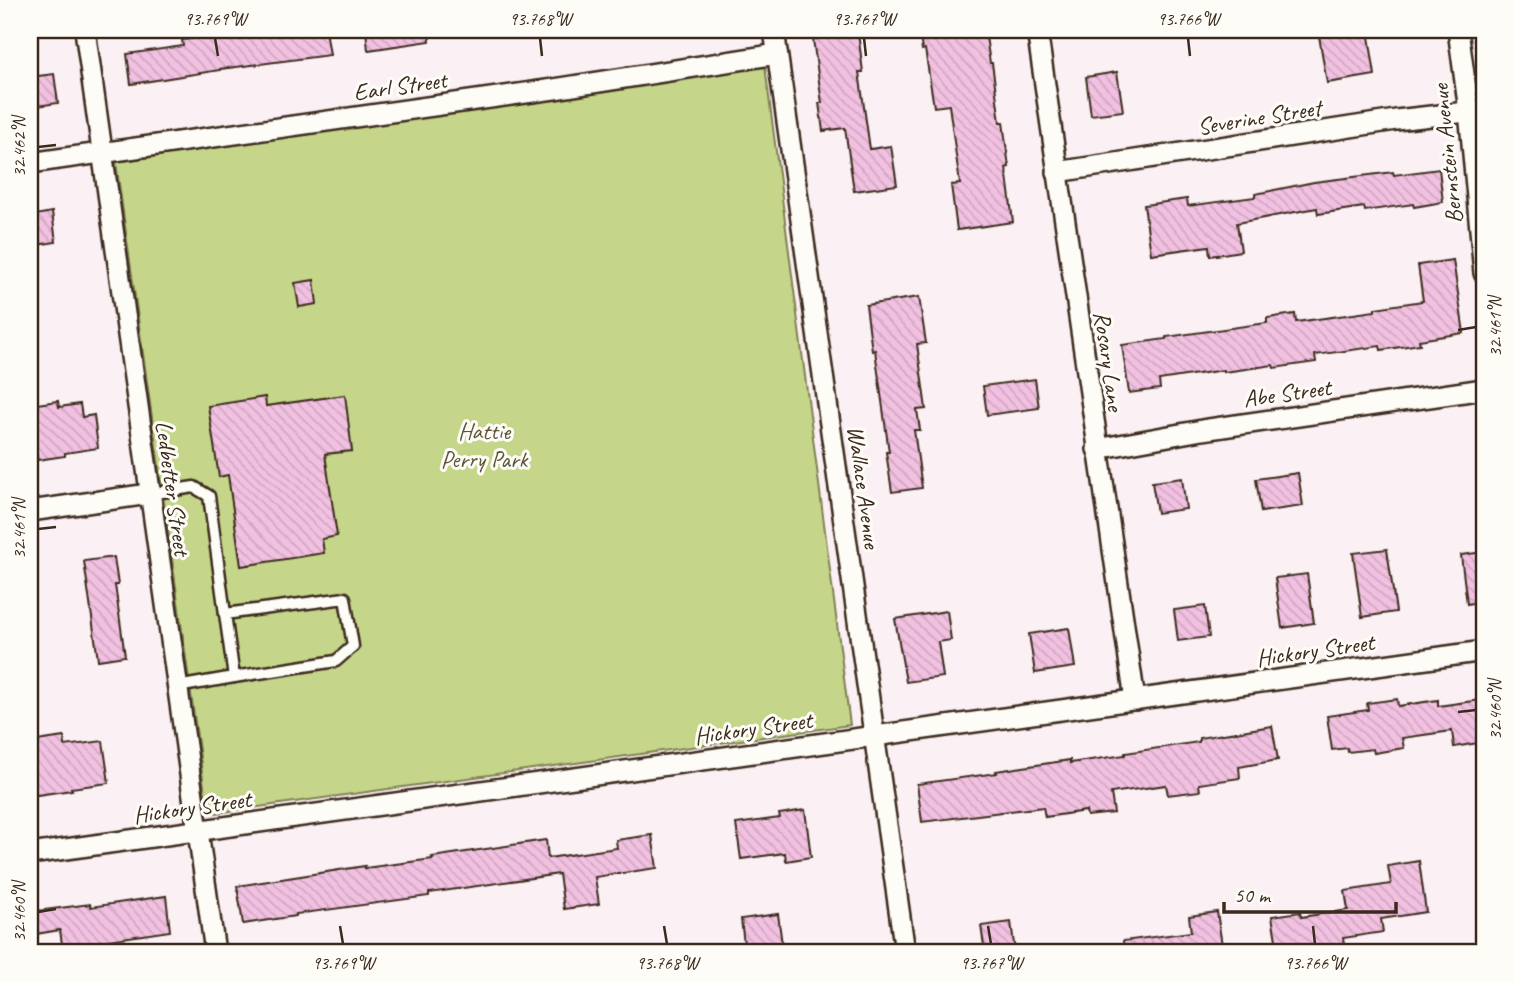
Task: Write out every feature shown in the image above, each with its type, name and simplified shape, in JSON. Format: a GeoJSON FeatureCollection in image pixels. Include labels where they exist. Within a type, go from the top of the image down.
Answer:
{"type":"FeatureCollection","features":[{"type":"Feature","properties":{"kind":"street","name":"Ledbetter Street"},"geometry":{"type":"LineString","coordinates":[[85,30],[215,952]]}},
{"type":"Feature","properties":{"kind":"street","name":"Wallace Avenue"},"geometry":{"type":"LineString","coordinates":[[774,30],[905,952]]}},
{"type":"Feature","properties":{"kind":"street","name":"Rosary Lane"},"geometry":{"type":"LineString","coordinates":[[1037,30],[1135,700]]}},
{"type":"Feature","properties":{"kind":"street","name":"Bernstein Avenue"},"geometry":{"type":"LineString","coordinates":[[1458,30],[1476,111],[1484,273]]}},
{"type":"Feature","properties":{"kind":"street","name":"Earl Street"},"geometry":{"type":"LineString","coordinates":[[30,163],[554,89],[777,54]]}},
{"type":"Feature","properties":{"kind":"street","name":"Severine Street"},"geometry":{"type":"LineString","coordinates":[[1058,173],[1396,120],[1476,111]]}},
{"type":"Feature","properties":{"kind":"street","name":"Abe Street"},"geometry":{"type":"LineString","coordinates":[[1097,449],[1216,428],[1484,389]]}},
{"type":"Feature","properties":{"kind":"street"},"geometry":{"type":"LineString","coordinates":[[30,511],[149,494]]}},
{"type":"Feature","properties":{"kind":"street","name":"Hickory Street"},"geometry":{"type":"LineString","coordinates":[[30,854],[1484,651]]}},
{"type":"Feature","properties":{"kind":"lane"},"geometry":{"type":"LineString","coordinates":[[149,494],[194,487],[209,496],[234,677]]}},
{"type":"Feature","properties":{"kind":"lane"},"geometry":{"type":"LineString","coordinates":[[177,687],[336,661],[353,646],[345,598],[225,614]]}},
{"type":"Feature","properties":{"kind":"green space","name":"Hattie Perry Park"},"geometry":{"type":"Polygon","coordinates":[[[765,66],[850,725],[208,814],[116,162],[765,66]]]}},
{"type":"Feature","properties":{"kind":"building"},"geometry":{"type":"Polygon","coordinates":[[[239,30],[326,30],[330,55],[131,84],[127,54],[183,46],[182,40],[239,30]]]}},
{"type":"Feature","properties":{"kind":"building"},"geometry":{"type":"Polygon","coordinates":[[[366,30],[429,30],[430,41],[368,50],[366,30]]]}},
{"type":"Feature","properties":{"kind":"building"},"geometry":{"type":"Polygon","coordinates":[[[919,30],[985,30],[1000,122],[1003,122],[1013,222],[957,230],[951,185],[960,184],[949,105],[934,107],[925,49],[922,50],[919,30]]]}},
{"type":"Feature","properties":{"kind":"building"},"geometry":{"type":"Polygon","coordinates":[[[1318,30],[1368,30],[1375,75],[1327,83],[1318,30]]]}},
{"type":"Feature","properties":{"kind":"building"},"geometry":{"type":"Polygon","coordinates":[[[858,33],[863,72],[859,72],[870,149],[891,146],[897,185],[854,191],[845,128],[823,131],[813,39],[858,33]]]}},
{"type":"Feature","properties":{"kind":"building"},"geometry":{"type":"Polygon","coordinates":[[[1117,72],[1123,111],[1091,115],[1086,77],[1117,72]]]}},
{"type":"Feature","properties":{"kind":"building"},"geometry":{"type":"Polygon","coordinates":[[[54,74],[58,103],[30,107],[30,77],[54,74]]]}},
{"type":"Feature","properties":{"kind":"building"},"geometry":{"type":"Polygon","coordinates":[[[1439,169],[1443,202],[1365,211],[1364,207],[1318,214],[1317,208],[1237,223],[1241,251],[1210,256],[1209,246],[1151,254],[1144,205],[1187,199],[1188,206],[1255,197],[1255,194],[1314,182],[1439,169]]]}},
{"type":"Feature","properties":{"kind":"building"},"geometry":{"type":"Polygon","coordinates":[[[52,212],[56,242],[30,246],[30,216],[52,212]]]}},
{"type":"Feature","properties":{"kind":"building"},"geometry":{"type":"Polygon","coordinates":[[[1453,260],[1464,333],[1419,340],[1420,344],[1381,350],[1380,346],[1315,355],[1316,362],[1274,368],[1273,365],[1224,370],[1159,380],[1160,389],[1129,393],[1122,345],[1267,323],[1267,318],[1295,314],[1296,322],[1423,301],[1418,265],[1453,260]]]}},
{"type":"Feature","properties":{"kind":"building"},"geometry":{"type":"Polygon","coordinates":[[[314,280],[317,304],[299,307],[295,283],[314,280]]]}},
{"type":"Feature","properties":{"kind":"building"},"geometry":{"type":"Polygon","coordinates":[[[919,297],[926,343],[917,344],[926,409],[917,410],[920,430],[914,430],[922,488],[892,492],[875,350],[872,351],[866,305],[919,297]]]}},
{"type":"Feature","properties":{"kind":"building"},"geometry":{"type":"Polygon","coordinates":[[[1035,379],[1039,408],[987,415],[983,386],[1035,379]]]}},
{"type":"Feature","properties":{"kind":"building"},"geometry":{"type":"Polygon","coordinates":[[[345,395],[352,451],[325,454],[337,536],[322,539],[324,553],[241,566],[228,475],[219,477],[208,406],[265,397],[266,406],[345,395]]]}},
{"type":"Feature","properties":{"kind":"building"},"geometry":{"type":"Polygon","coordinates":[[[58,401],[59,407],[80,404],[82,417],[94,415],[98,448],[37,460],[30,405],[58,401]]]}},
{"type":"Feature","properties":{"kind":"building"},"geometry":{"type":"Polygon","coordinates":[[[1298,473],[1303,506],[1261,512],[1256,479],[1298,473]]]}},
{"type":"Feature","properties":{"kind":"building"},"geometry":{"type":"Polygon","coordinates":[[[1182,478],[1186,509],[1157,513],[1152,482],[1182,478]]]}},
{"type":"Feature","properties":{"kind":"building"},"geometry":{"type":"Polygon","coordinates":[[[1387,549],[1396,612],[1362,617],[1353,553],[1387,549]]]}},
{"type":"Feature","properties":{"kind":"building"},"geometry":{"type":"Polygon","coordinates":[[[1484,552],[1484,601],[1467,604],[1461,555],[1484,552]]]}},
{"type":"Feature","properties":{"kind":"building"},"geometry":{"type":"Polygon","coordinates":[[[114,557],[125,656],[98,660],[84,561],[114,557]]]}},
{"type":"Feature","properties":{"kind":"building"},"geometry":{"type":"Polygon","coordinates":[[[1307,574],[1314,623],[1282,628],[1275,578],[1307,574]]]}},
{"type":"Feature","properties":{"kind":"building"},"geometry":{"type":"Polygon","coordinates":[[[1205,606],[1209,637],[1178,641],[1174,610],[1205,606]]]}},
{"type":"Feature","properties":{"kind":"building"},"geometry":{"type":"Polygon","coordinates":[[[947,611],[951,640],[938,642],[943,677],[906,682],[895,619],[947,611]]]}},
{"type":"Feature","properties":{"kind":"building"},"geometry":{"type":"Polygon","coordinates":[[[1069,628],[1075,667],[1035,673],[1029,634],[1069,628]]]}},
{"type":"Feature","properties":{"kind":"building"},"geometry":{"type":"Polygon","coordinates":[[[1397,699],[1398,706],[1438,700],[1438,706],[1481,700],[1484,742],[1454,747],[1452,731],[1402,738],[1404,748],[1374,753],[1373,749],[1348,752],[1347,748],[1332,750],[1327,716],[1368,710],[1367,703],[1397,699]]]}},
{"type":"Feature","properties":{"kind":"building"},"geometry":{"type":"Polygon","coordinates":[[[1272,726],[1278,760],[1239,767],[1240,778],[1199,784],[1200,791],[1168,795],[1166,785],[1111,793],[1114,813],[1087,816],[1086,811],[1045,817],[1043,807],[922,822],[917,784],[1070,760],[1070,763],[1125,755],[1199,742],[1199,738],[1272,726]]]}},
{"type":"Feature","properties":{"kind":"building"},"geometry":{"type":"Polygon","coordinates":[[[64,737],[65,746],[103,741],[109,783],[30,796],[30,742],[64,737]]]}},
{"type":"Feature","properties":{"kind":"building"},"geometry":{"type":"Polygon","coordinates":[[[805,810],[811,857],[786,861],[785,853],[741,859],[736,824],[780,818],[779,814],[805,810]]]}},
{"type":"Feature","properties":{"kind":"building"},"geometry":{"type":"Polygon","coordinates":[[[652,835],[657,868],[595,877],[599,904],[564,909],[559,874],[243,924],[237,886],[365,866],[433,859],[432,857],[546,840],[548,858],[617,848],[616,840],[652,835]]]}},
{"type":"Feature","properties":{"kind":"building"},"geometry":{"type":"Polygon","coordinates":[[[1419,861],[1426,912],[1381,919],[1383,932],[1343,938],[1345,952],[1278,952],[1272,916],[1300,912],[1301,917],[1348,910],[1345,891],[1391,884],[1388,866],[1419,861]]]}},
{"type":"Feature","properties":{"kind":"building"},"geometry":{"type":"Polygon","coordinates":[[[166,896],[170,931],[95,942],[96,946],[63,951],[60,930],[30,935],[30,912],[90,904],[91,907],[166,896]]]}},
{"type":"Feature","properties":{"kind":"building"},"geometry":{"type":"Polygon","coordinates":[[[1217,912],[1223,952],[1124,952],[1123,941],[1191,932],[1189,916],[1217,912]]]}},
{"type":"Feature","properties":{"kind":"building"},"geometry":{"type":"Polygon","coordinates":[[[778,914],[783,952],[745,952],[741,919],[778,914]]]}},
{"type":"Feature","properties":{"kind":"building"},"geometry":{"type":"Polygon","coordinates":[[[1011,922],[1015,952],[985,952],[981,926],[1011,922]]]}}]}
